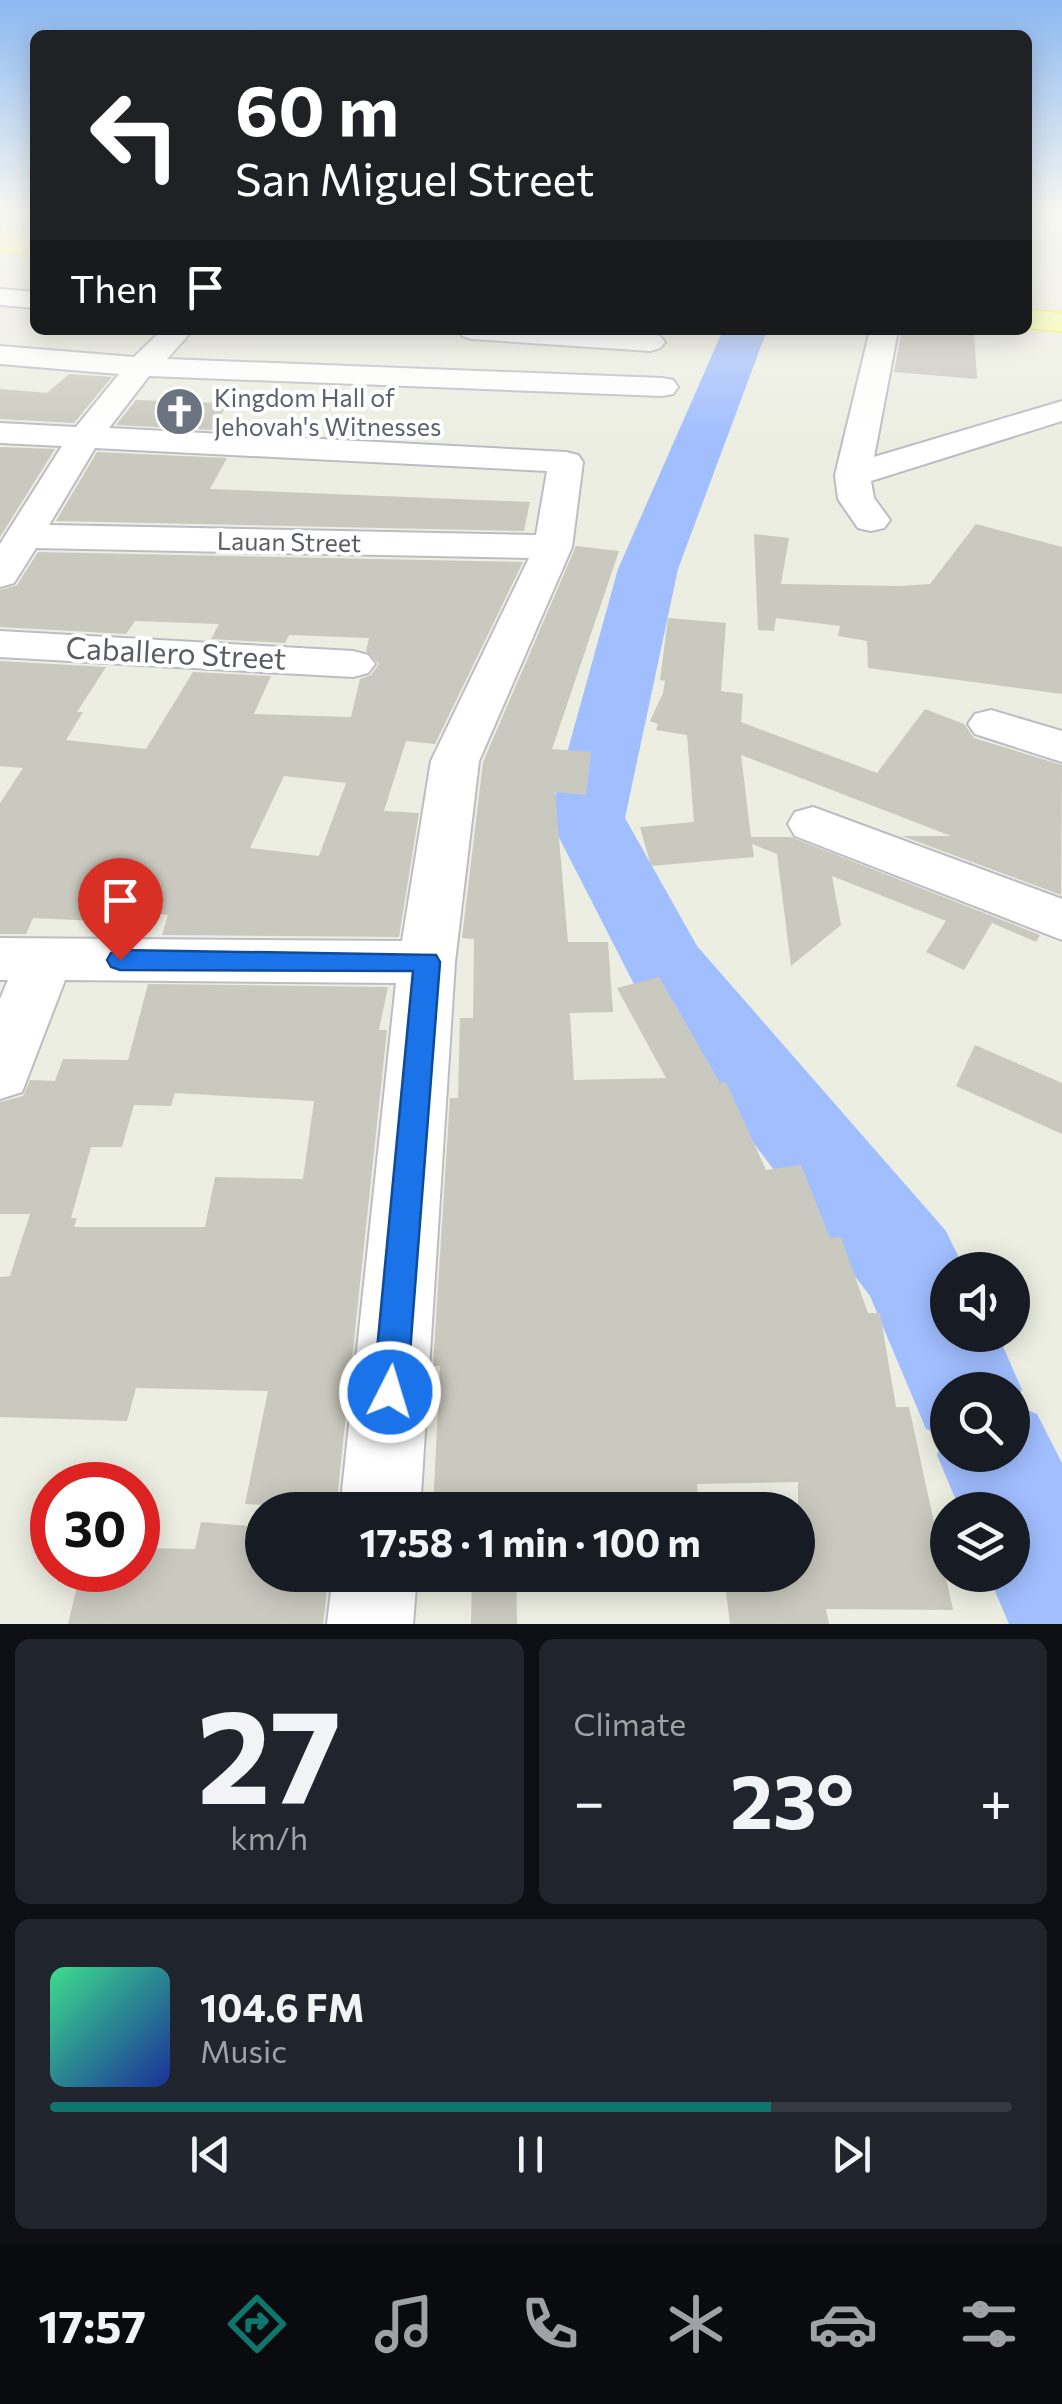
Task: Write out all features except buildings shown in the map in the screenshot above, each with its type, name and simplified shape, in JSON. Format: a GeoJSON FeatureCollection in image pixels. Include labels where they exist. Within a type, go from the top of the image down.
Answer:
{"type":"FeatureCollection","features":[{"type":"Feature","properties":{"kind":"main road"},"geometry":{"type":"LineString","coordinates":[[1032,311],[1062,315]]}},
{"type":"Feature","properties":{"kind":"main road"},"geometry":{"type":"LineString","coordinates":[[1032,319],[1062,315]]}},
{"type":"Feature","properties":{"kind":"street"},"geometry":{"type":"LineString","coordinates":[[0,297],[30,300]]}},
{"type":"Feature","properties":{"kind":"street"},"geometry":{"type":"LineString","coordinates":[[0,574],[83,440],[141,368],[174,335]]}},
{"type":"Feature","properties":{"kind":"street"},"geometry":{"type":"LineString","coordinates":[[546,335],[650,342]]}},
{"type":"Feature","properties":{"kind":"street"},"geometry":{"type":"LineString","coordinates":[[871,520],[856,499],[854,475],[883,335]]}},
{"type":"Feature","properties":{"kind":"street"},"geometry":{"type":"LineString","coordinates":[[0,355],[141,368],[662,386]]}},
{"type":"Feature","properties":{"kind":"street"},"geometry":{"type":"LineString","coordinates":[[854,475],[1062,410]]}},
{"type":"Feature","properties":{"kind":"street"},"geometry":{"type":"LineString","coordinates":[[0,433],[566,462],[552,548],[455,761],[427,962],[382,1492]]}},
{"type":"Feature","properties":{"kind":"street","name":"Lauan Street"},"geometry":{"type":"LineString","coordinates":[[26,536],[552,548]]}},
{"type":"Feature","properties":{"kind":"street","name":"Caballero Street"},"geometry":{"type":"LineString","coordinates":[[0,644],[353,664]]}},
{"type":"Feature","properties":{"kind":"street"},"geometry":{"type":"LineString","coordinates":[[991,724],[1062,747]]}},
{"type":"Feature","properties":{"kind":"street"},"geometry":{"type":"LineString","coordinates":[[813,824],[1062,920]]}},
{"type":"Feature","properties":{"kind":"street"},"geometry":{"type":"LineString","coordinates":[[0,1074],[22,959],[427,962]]}},
{"type":"Feature","properties":{"kind":"street"},"geometry":{"type":"LineString","coordinates":[[370,1624],[373,1592]]}},
{"type":"Feature","properties":{"kind":"waterway"},"geometry":{"type":"LineString","coordinates":[[743,335],[648,569],[587,818],[667,968],[909,1265],[958,1372]]}},
{"type":"Feature","properties":{"kind":"waterway"},"geometry":{"type":"LineString","coordinates":[[1004,1472],[1062,1599]]}},
{"type":"Feature","properties":{"kind":"place","name":"Kingdom Hall of Jehovah's Witnesses"},"geometry":{"type":"Point","coordinates":[179,412]}},
{"type":"Feature","properties":{"kind":"route"},"geometry":{"type":"LineString","coordinates":[[120,960],[427,962],[390,1392]]}}]}
